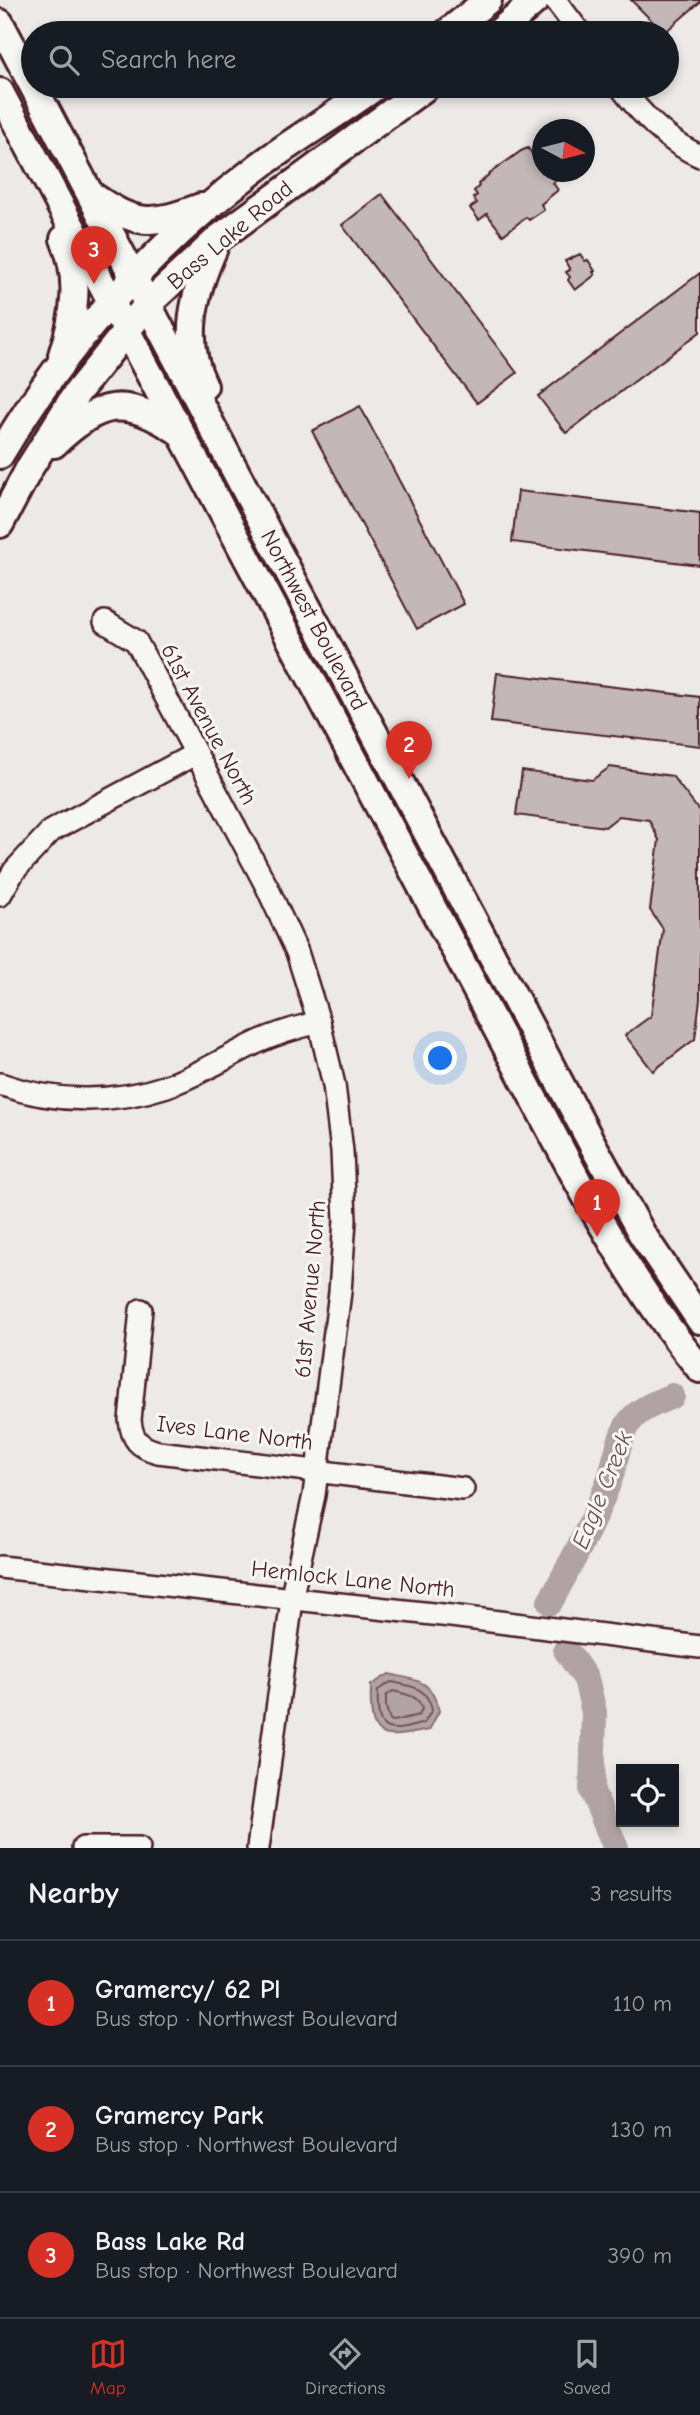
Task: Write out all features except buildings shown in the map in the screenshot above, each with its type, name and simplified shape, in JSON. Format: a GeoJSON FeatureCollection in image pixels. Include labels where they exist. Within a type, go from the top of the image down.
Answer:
{"type":"FeatureCollection","features":[{"type":"Feature","properties":{"kind":"main road"},"geometry":{"type":"LineString","coordinates":[[462,21],[488,0]]}},
{"type":"Feature","properties":{"kind":"main road"},"geometry":{"type":"LineString","coordinates":[[512,21],[536,0]]}},
{"type":"Feature","properties":{"kind":"main road","name":"Northwest Boulevard"},"geometry":{"type":"LineString","coordinates":[[0,23],[21,63]]}},
{"type":"Feature","properties":{"kind":"main road","name":"Northwest Boulevard"},"geometry":{"type":"LineString","coordinates":[[0,92],[604,1228],[660,1317],[700,1369]]}},
{"type":"Feature","properties":{"kind":"main road","name":"Northwest Boulevard"},"geometry":{"type":"LineString","coordinates":[[39,98],[642,1234],[700,1320]]}},
{"type":"Feature","properties":{"kind":"main road","name":"Bass Lake Road"},"geometry":{"type":"LineString","coordinates":[[0,455],[30,407],[59,368],[111,302],[133,279],[213,203],[258,166],[358,98]]}},
{"type":"Feature","properties":{"kind":"main road","name":"Bass Lake Road"},"geometry":{"type":"LineString","coordinates":[[0,524],[30,467],[76,394],[148,306],[219,238],[411,98]]}},
{"type":"Feature","properties":{"kind":"main road"},"geometry":{"type":"LineString","coordinates":[[0,117],[62,234],[73,267],[73,318],[59,368]]}},
{"type":"Feature","properties":{"kind":"main road"},"geometry":{"type":"LineString","coordinates":[[89,194],[117,213],[147,221],[162,220],[213,203]]}},
{"type":"Feature","properties":{"kind":"main road"},"geometry":{"type":"LineString","coordinates":[[219,238],[196,294],[192,317],[192,344],[200,377],[265,503],[268,533]]}},
{"type":"Feature","properties":{"kind":"main road"},"geometry":{"type":"LineString","coordinates":[[30,467],[73,426],[88,415],[101,410],[110,408],[145,412],[181,432]]}},
{"type":"Feature","properties":{"kind":"main road"},"geometry":{"type":"LineString","coordinates":[[327,706],[353,730],[451,915],[464,925],[477,926]]}},
{"type":"Feature","properties":{"kind":"street"},"geometry":{"type":"LineString","coordinates":[[555,0],[571,21]]}},
{"type":"Feature","properties":{"kind":"street"},"geometry":{"type":"LineString","coordinates":[[631,98],[657,128],[684,149],[700,156]]}},
{"type":"Feature","properties":{"kind":"street","name":"61st Avenue North"},"geometry":{"type":"LineString","coordinates":[[105,622],[136,641],[272,898],[297,953],[319,1022],[334,1085],[342,1151],[345,1220],[340,1292],[318,1471],[292,1598],[258,1848]]}},
{"type":"Feature","properties":{"kind":"street"},"geometry":{"type":"LineString","coordinates":[[0,895],[14,871],[51,831],[195,754]]}},
{"type":"Feature","properties":{"kind":"street"},"geometry":{"type":"LineString","coordinates":[[0,1084],[53,1097],[130,1097],[169,1085],[260,1041],[319,1022]]}},
{"type":"Feature","properties":{"kind":"street","name":"Ives Lane North"},"geometry":{"type":"LineString","coordinates":[[141,1310],[130,1420],[131,1434],[145,1449],[463,1489]]}},
{"type":"Feature","properties":{"kind":"street","name":"Hemlock Lane North"},"geometry":{"type":"LineString","coordinates":[[0,1567],[292,1598],[700,1647]]}},
{"type":"Feature","properties":{"kind":"street"},"geometry":{"type":"LineString","coordinates":[[83,1848],[139,1848]]}},
{"type":"Feature","properties":{"kind":"water"},"geometry":{"type":"Polygon","coordinates":[[[389,1674],[416,1680],[428,1687],[439,1711],[429,1730],[388,1735],[375,1726],[372,1717],[371,1685],[389,1674]]]}},
{"type":"Feature","properties":{"kind":"waterway","name":"Eagle Creek"},"geometry":{"type":"LineString","coordinates":[[550,1602],[596,1512],[609,1481],[620,1442],[631,1420],[650,1406],[672,1396]]}},
{"type":"Feature","properties":{"kind":"waterway","name":"Eagle Creek"},"geometry":{"type":"LineString","coordinates":[[566,1650],[586,1679],[594,1712],[592,1791],[616,1848]]}},
{"type":"Feature","properties":{"kind":"place","name":"Bass Lake Rd"},"geometry":{"type":"Point","coordinates":[94,284]}},
{"type":"Feature","properties":{"kind":"place","name":"Gramercy Park"},"geometry":{"type":"Point","coordinates":[409,779]}},
{"type":"Feature","properties":{"kind":"place","name":"Gramercy/ 62 Pl"},"geometry":{"type":"Point","coordinates":[597,1237]}}]}
